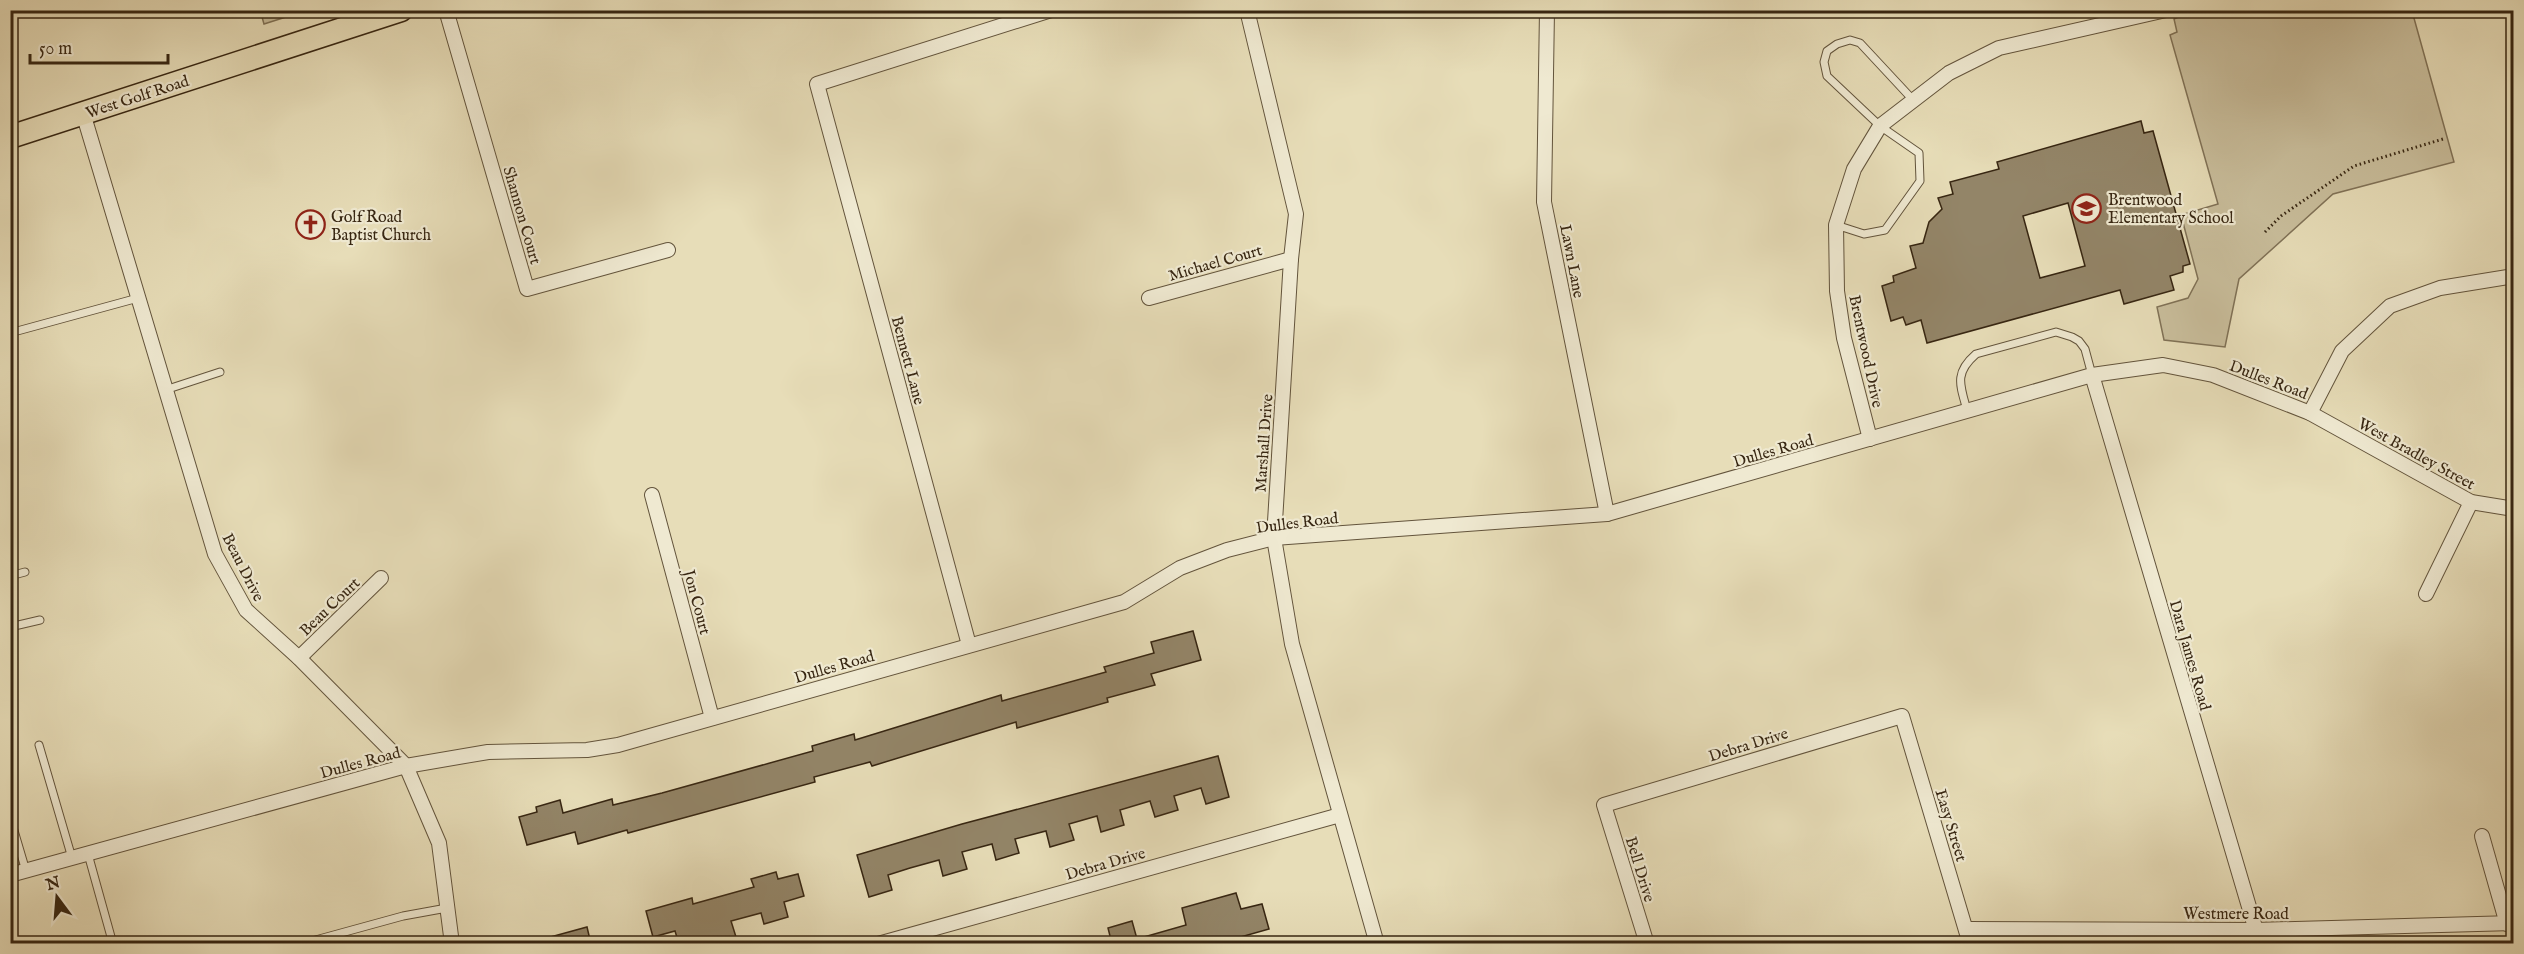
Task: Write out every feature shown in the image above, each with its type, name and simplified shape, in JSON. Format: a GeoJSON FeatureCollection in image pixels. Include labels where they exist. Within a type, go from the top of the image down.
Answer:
{"type":"FeatureCollection","features":[{"type":"Feature","properties":{"kind":"main road","name":"West Golf Road"},"geometry":{"type":"LineString","coordinates":[[10,137],[401,10]]}},
{"type":"Feature","properties":{"kind":"street","name":"Shannon Court"},"geometry":{"type":"LineString","coordinates":[[446,10],[527,289],[668,250]]}},
{"type":"Feature","properties":{"kind":"street","name":"Bennett Lane"},"geometry":{"type":"LineString","coordinates":[[969,645],[817,84],[1051,10]]}},
{"type":"Feature","properties":{"kind":"street","name":"Marshall Drive"},"geometry":{"type":"LineString","coordinates":[[1246,10],[1296,214],[1291,259],[1274,538],[1292,644],[1377,944]]}},
{"type":"Feature","properties":{"kind":"street","name":"Lawn Lane"},"geometry":{"type":"LineString","coordinates":[[1547,10],[1544,202],[1607,514]]}},
{"type":"Feature","properties":{"kind":"street","name":"Brentwood Drive"},"geometry":{"type":"LineString","coordinates":[[1870,439],[1844,338],[1837,291],[1836,225],[1854,169],[1880,126],[1949,73],[1999,48],[2166,10]]}},
{"type":"Feature","properties":{"kind":"street","name":"Beau Drive"},"geometry":{"type":"LineString","coordinates":[[83,113],[215,554],[246,610],[299,658],[406,766],[439,843],[452,944]]}},
{"type":"Feature","properties":{"kind":"street","name":"Michael Court"},"geometry":{"type":"LineString","coordinates":[[1149,298],[1291,259]]}},
{"type":"Feature","properties":{"kind":"street","name":"Dulles Road"},"geometry":{"type":"LineString","coordinates":[[10,875],[406,766],[488,752],[587,750],[618,745],[1124,602],[1180,568],[1227,550],[1274,538],[1607,514],[2092,375],[2163,364],[2213,375],[2310,412],[2342,351],[2390,306],[2440,288],[2514,276]]}},
{"type":"Feature","properties":{"kind":"street","name":"Dara James Road"},"geometry":{"type":"LineString","coordinates":[[2092,375],[2260,944]]}},
{"type":"Feature","properties":{"kind":"street","name":"West Bradley Street"},"geometry":{"type":"LineString","coordinates":[[2310,412],[2471,502],[2514,509]]}},
{"type":"Feature","properties":{"kind":"street","name":"Jon Court"},"geometry":{"type":"LineString","coordinates":[[651,495],[712,718]]}},
{"type":"Feature","properties":{"kind":"street"},"geometry":{"type":"LineString","coordinates":[[2426,594],[2471,502]]}},
{"type":"Feature","properties":{"kind":"street","name":"Beau Court"},"geometry":{"type":"LineString","coordinates":[[299,658],[381,578]]}},
{"type":"Feature","properties":{"kind":"street","name":"Debra Drive"},"geometry":{"type":"LineString","coordinates":[[1604,805],[1902,716]]}},
{"type":"Feature","properties":{"kind":"street","name":"Easy Street"},"geometry":{"type":"LineString","coordinates":[[1902,716],[1970,944]]}},
{"type":"Feature","properties":{"kind":"street","name":"Bell Drive"},"geometry":{"type":"LineString","coordinates":[[1604,805],[1647,944]]}},
{"type":"Feature","properties":{"kind":"street","name":"Debra Drive"},"geometry":{"type":"LineString","coordinates":[[878,944],[1340,815]]}},
{"type":"Feature","properties":{"kind":"street","name":"Westmere Road"},"geometry":{"type":"LineString","coordinates":[[1966,929],[2255,930],[2510,923],[2482,836]]}},
{"type":"Feature","properties":{"kind":"lane"},"geometry":{"type":"LineString","coordinates":[[1836,225],[1864,234],[1886,230],[1920,182],[1918,153],[1880,126],[1827,76],[1824,62],[1827,51],[1837,44],[1850,40],[1860,43],[1914,101]]}},
{"type":"Feature","properties":{"kind":"lane"},"geometry":{"type":"LineString","coordinates":[[10,333],[138,298]]}},
{"type":"Feature","properties":{"kind":"lane"},"geometry":{"type":"LineString","coordinates":[[1967,410],[1959,381],[1966,362],[1976,354],[2056,332],[2072,336],[2085,349],[2092,375]]}},
{"type":"Feature","properties":{"kind":"lane"},"geometry":{"type":"LineString","coordinates":[[165,390],[220,372]]}},
{"type":"Feature","properties":{"kind":"lane"},"geometry":{"type":"LineString","coordinates":[[10,576],[25,572]]}},
{"type":"Feature","properties":{"kind":"lane"},"geometry":{"type":"LineString","coordinates":[[10,627],[40,620]]}},
{"type":"Feature","properties":{"kind":"lane"},"geometry":{"type":"LineString","coordinates":[[39,745],[72,858]]}},
{"type":"Feature","properties":{"kind":"lane"},"geometry":{"type":"LineString","coordinates":[[10,817],[26,871]]}},
{"type":"Feature","properties":{"kind":"lane"},"geometry":{"type":"LineString","coordinates":[[88,854],[113,944]]}},
{"type":"Feature","properties":{"kind":"lane"},"geometry":{"type":"LineString","coordinates":[[301,944],[403,916],[447,908]]}},
{"type":"Feature","properties":{"kind":"path"},"geometry":{"type":"LineString","coordinates":[[2265,232],[2281,216],[2354,166],[2443,139]]}},
{"type":"Feature","properties":{"kind":"shaded area"},"geometry":{"type":"Polygon","coordinates":[[[260,10],[305,10],[305,11],[264,24],[260,10]]]}},
{"type":"Feature","properties":{"kind":"shaded area"},"geometry":{"type":"Polygon","coordinates":[[[2194,10],[2412,11],[2454,162],[2333,194],[2239,279],[2225,347],[2164,340],[2157,307],[2188,298],[2198,279],[2181,215],[2218,204],[2170,35],[2177,32],[2174,19],[2194,10]]]}},
{"type":"Feature","properties":{"kind":"building"},"geometry":{"type":"Polygon","coordinates":[[[2141,121],[2144,133],[2153,131],[2190,264],[2183,266],[2183,272],[2170,276],[2174,290],[2124,304],[2120,290],[1927,343],[1921,320],[1906,325],[1903,317],[1891,321],[1882,286],[1894,282],[1893,276],[1916,268],[1910,246],[1923,243],[1929,222],[1942,209],[1938,198],[1953,194],[1950,182],[1999,169],[1997,162],[2141,121]],[[2068,203],[2023,216],[2040,278],[2085,266],[2068,203]]]}},
{"type":"Feature","properties":{"kind":"building"},"geometry":{"type":"Polygon","coordinates":[[[1193,631],[1201,660],[1151,674],[1155,685],[1107,698],[1108,702],[1017,728],[1016,722],[872,766],[870,762],[814,777],[815,782],[628,833],[627,830],[578,844],[575,832],[527,845],[519,817],[537,812],[536,807],[560,800],[563,813],[612,799],[613,805],[662,793],[813,751],[812,746],[854,734],[855,740],[1001,695],[1002,701],[1106,672],[1104,667],[1154,653],[1151,642],[1193,631]]]}},
{"type":"Feature","properties":{"kind":"building"},"geometry":{"type":"Polygon","coordinates":[[[1218,756],[1229,797],[1206,804],[1201,788],[1174,796],[1178,810],[1155,817],[1150,801],[1120,810],[1124,825],[1101,832],[1097,816],[1069,824],[1074,840],[1050,847],[1046,831],[1015,839],[1019,853],[996,860],[992,844],[962,852],[967,869],[943,876],[939,860],[910,868],[888,875],[892,890],[869,897],[857,855],[962,824],[1218,756]]]}},
{"type":"Feature","properties":{"kind":"building"},"geometry":{"type":"Polygon","coordinates":[[[776,872],[778,879],[798,874],[804,896],[784,902],[788,917],[764,924],[761,913],[731,921],[736,937],[712,943],[711,938],[690,944],[679,944],[675,931],[653,937],[646,911],[692,898],[693,904],[754,887],[751,879],[776,872]]]}},
{"type":"Feature","properties":{"kind":"building"},"geometry":{"type":"Polygon","coordinates":[[[1236,893],[1241,909],[1262,904],[1269,929],[1216,944],[1112,944],[1108,928],[1132,921],[1137,939],[1186,925],[1182,908],[1236,893]]]}},
{"type":"Feature","properties":{"kind":"building"},"geometry":{"type":"Polygon","coordinates":[[[587,927],[591,944],[544,944],[543,939],[587,927]]]}},
{"type":"Feature","properties":{"kind":"place","name":"Brentwood Elementary School"},"geometry":{"type":"Point","coordinates":[2087,208]}},
{"type":"Feature","properties":{"kind":"place","name":"Golf Road Baptist Church"},"geometry":{"type":"Point","coordinates":[310,225]}}]}
